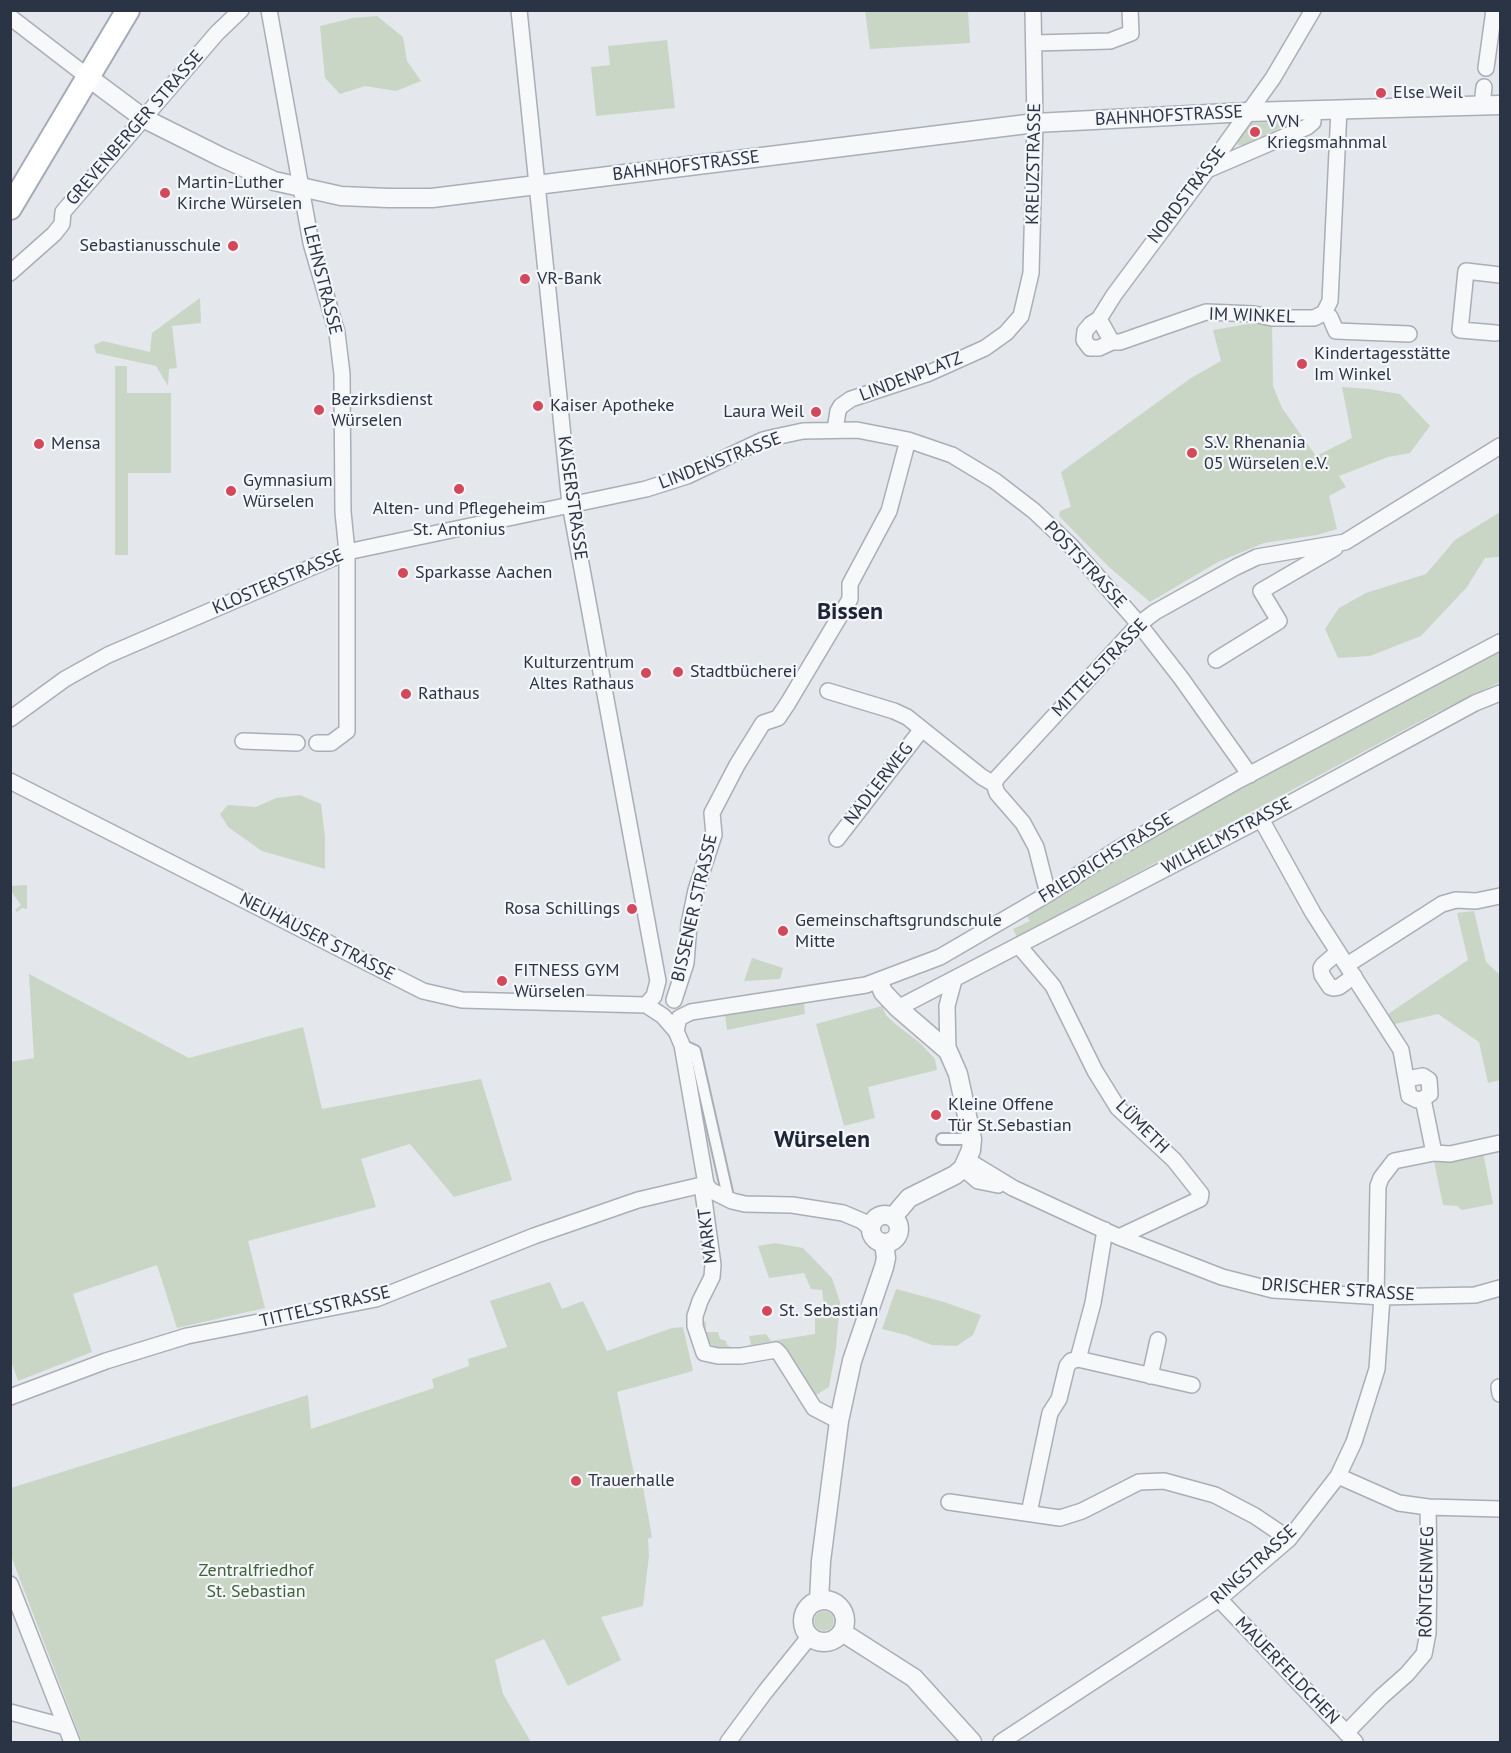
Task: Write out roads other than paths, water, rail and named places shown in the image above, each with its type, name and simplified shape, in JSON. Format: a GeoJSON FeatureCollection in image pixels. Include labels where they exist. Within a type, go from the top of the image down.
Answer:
{"type":"FeatureCollection","features":[{"type":"Feature","properties":{"kind":"main road"},"geometry":{"type":"LineString","coordinates":[[10,208],[128,10]]}},
{"type":"Feature","properties":{"kind":"street","name":"GREVENBERGER STRASSE"},"geometry":{"type":"LineString","coordinates":[[10,273],[54,234],[62,224],[63,212],[217,33],[241,10]]}},
{"type":"Feature","properties":{"kind":"street","name":"LEHNSTRASSE"},"geometry":{"type":"LineString","coordinates":[[269,10],[311,243],[337,333],[341,364],[343,512],[347,552],[347,731],[331,743],[317,743]]}},
{"type":"Feature","properties":{"kind":"street","name":"KAISERSTRASSE"},"geometry":{"type":"LineString","coordinates":[[519,10],[570,504],[658,981],[674,1000],[691,1012]]}},
{"type":"Feature","properties":{"kind":"street","name":"KREUZSTRASSE"},"geometry":{"type":"LineString","coordinates":[[1022,316],[1031,273],[1035,123],[1033,10]]}},
{"type":"Feature","properties":{"kind":"street"},"geometry":{"type":"LineString","coordinates":[[1035,43],[1110,41],[1131,33],[1131,10]]}},
{"type":"Feature","properties":{"kind":"street","name":"NORDSTRASSE"},"geometry":{"type":"LineString","coordinates":[[1112,342],[1099,348],[1090,348],[1084,340],[1085,331],[1099,319],[1114,295],[1273,78],[1313,10]]}},
{"type":"Feature","properties":{"kind":"street"},"geometry":{"type":"LineString","coordinates":[[1486,68],[1494,10]]}},
{"type":"Feature","properties":{"kind":"street"},"geometry":{"type":"LineString","coordinates":[[10,17],[88,77]]}},
{"type":"Feature","properties":{"kind":"street","name":"BAHNHOFSTRASSE"},"geometry":{"type":"LineString","coordinates":[[88,77],[143,118],[274,181],[341,196],[432,198],[537,183],[1035,123],[1339,109],[1483,96],[1500,105]]}},
{"type":"Feature","properties":{"kind":"street"},"geometry":{"type":"LineString","coordinates":[[1339,109],[1330,301],[1324,313],[1330,317],[1336,331],[1409,334]]}},
{"type":"Feature","properties":{"kind":"street"},"geometry":{"type":"LineString","coordinates":[[1207,170],[1307,127],[1313,122],[1313,110]]}},
{"type":"Feature","properties":{"kind":"street"},"geometry":{"type":"LineString","coordinates":[[1496,333],[1459,335],[1466,271],[1500,275]]}},
{"type":"Feature","properties":{"kind":"street","name":"IM WINKEL"},"geometry":{"type":"LineString","coordinates":[[1112,342],[1120,342],[1206,312],[1254,314],[1272,318],[1314,318],[1324,313]]}},
{"type":"Feature","properties":{"kind":"street","name":"LINDENPLATZ"},"geometry":{"type":"LineString","coordinates":[[995,481],[952,455],[908,440],[857,430],[835,430],[838,411],[851,399],[927,374],[985,348],[1006,333],[1022,316]]}},
{"type":"Feature","properties":{"kind":"street"},"geometry":{"type":"LineString","coordinates":[[1099,319],[1112,342]]}},
{"type":"Feature","properties":{"kind":"street","name":"LINDENSTRASSE"},"geometry":{"type":"LineString","coordinates":[[570,504],[646,489],[687,476],[763,440],[803,430],[835,430]]}},
{"type":"Feature","properties":{"kind":"street","name":"BISSENER STRASSE"},"geometry":{"type":"LineString","coordinates":[[674,1000],[686,963],[689,924],[696,890],[714,835],[712,813],[737,765],[763,723],[778,718],[850,599],[850,584],[889,511],[908,440]]}},
{"type":"Feature","properties":{"kind":"street","name":"MITTELSTRASSE"},"geometry":{"type":"LineString","coordinates":[[1216,660],[1279,621],[1261,591],[1500,446]]}},
{"type":"Feature","properties":{"kind":"street","name":"POSTSTRASSE"},"geometry":{"type":"LineString","coordinates":[[995,481],[1034,511],[1070,545],[1139,624],[1181,678],[1250,775]]}},
{"type":"Feature","properties":{"kind":"street","name":"KLOSTERSTRASSE"},"geometry":{"type":"LineString","coordinates":[[10,719],[65,679],[108,655],[347,552],[570,504]]}},
{"type":"Feature","properties":{"kind":"street","name":"MITTELSTRASSE"},"geometry":{"type":"LineString","coordinates":[[994,784],[997,778],[1139,624],[1155,612],[1257,557],[1345,542]]}},
{"type":"Feature","properties":{"kind":"street","name":"FRIEDRICHSTRASSE"},"geometry":{"type":"LineString","coordinates":[[691,1012],[879,982],[940,957],[1048,894],[1119,848],[1250,775],[1500,642]]}},
{"type":"Feature","properties":{"kind":"street","name":"NADLERWEG"},"geometry":{"type":"LineString","coordinates":[[828,691],[907,717],[994,784]]}},
{"type":"Feature","properties":{"kind":"street","name":"WILHELMSTRASSE"},"geometry":{"type":"LineString","coordinates":[[898,1008],[1261,819],[1475,703],[1500,693]]}},
{"type":"Feature","properties":{"kind":"street","name":"NADLERWEG"},"geometry":{"type":"LineString","coordinates":[[837,838],[922,729]]}},
{"type":"Feature","properties":{"kind":"street"},"geometry":{"type":"LineString","coordinates":[[243,741],[297,743]]}},
{"type":"Feature","properties":{"kind":"street","name":"NEUHAUSER STRASSE"},"geometry":{"type":"LineString","coordinates":[[10,782],[423,991],[462,1000],[646,1005]]}},
{"type":"Feature","properties":{"kind":"street"},"geometry":{"type":"LineString","coordinates":[[994,784],[997,793],[1023,823],[1036,847],[1048,894]]}},
{"type":"Feature","properties":{"kind":"street"},"geometry":{"type":"LineString","coordinates":[[1261,819],[1313,913],[1401,1050],[1406,1079],[1423,1076],[1429,1080],[1430,1094],[1422,1099],[1434,1154]]}},
{"type":"Feature","properties":{"kind":"street"},"geometry":{"type":"LineString","coordinates":[[1346,964],[1442,904],[1500,896]]}},
{"type":"Feature","properties":{"kind":"street","name":"LÜMETH"},"geometry":{"type":"LineString","coordinates":[[1019,946],[1053,986],[1095,1071],[1118,1108],[1174,1160],[1201,1194],[1200,1199],[1112,1234]]}},
{"type":"Feature","properties":{"kind":"street"},"geometry":{"type":"LineString","coordinates":[[892,1217],[909,1198],[955,1175],[965,1164],[971,1150],[972,1139],[958,1074],[948,1051],[947,1006],[954,980]]}},
{"type":"Feature","properties":{"kind":"street"},"geometry":{"type":"LineString","coordinates":[[646,1005],[654,996],[658,981]]}},
{"type":"Feature","properties":{"kind":"street"},"geometry":{"type":"LineString","coordinates":[[879,982],[883,992],[898,1008],[948,1051]]}},
{"type":"Feature","properties":{"kind":"street","name":"MARKT"},"geometry":{"type":"LineString","coordinates":[[646,1005],[663,1016],[676,1031],[682,1045],[704,1185],[713,1265],[712,1277],[700,1300],[695,1316],[695,1326],[704,1353],[718,1356],[741,1356],[776,1350],[814,1408],[839,1421]]}},
{"type":"Feature","properties":{"kind":"street"},"geometry":{"type":"LineString","coordinates":[[676,1031],[679,1018],[691,1012]]}},
{"type":"Feature","properties":{"kind":"street","name":"MARKT"},"geometry":{"type":"LineString","coordinates":[[682,1045],[695,1051],[723,1194]]}},
{"type":"Feature","properties":{"kind":"street"},"geometry":{"type":"LineString","coordinates":[[942,1139],[972,1139]]}},
{"type":"Feature","properties":{"kind":"street","name":"RINGSTRASSE"},"geometry":{"type":"LineString","coordinates":[[1001,1743],[1219,1599],[1289,1539],[1338,1476],[1354,1442],[1377,1369],[1379,1182],[1398,1159],[1450,1154],[1500,1143]]}},
{"type":"Feature","properties":{"kind":"street","name":"DRISCHER STRASSE"},"geometry":{"type":"LineString","coordinates":[[965,1164],[1112,1234],[1222,1277],[1273,1290],[1379,1297],[1475,1295],[1500,1288]]}},
{"type":"Feature","properties":{"kind":"street","name":"MARKT"},"geometry":{"type":"LineString","coordinates":[[704,1185],[723,1194]]}},
{"type":"Feature","properties":{"kind":"street","name":"TITTELSSTRASSE"},"geometry":{"type":"LineString","coordinates":[[10,1397],[106,1361],[187,1336],[376,1299],[534,1236],[638,1200],[704,1185]]}},
{"type":"Feature","properties":{"kind":"street"},"geometry":{"type":"LineString","coordinates":[[723,1194],[745,1204],[792,1205],[843,1213],[862,1221],[870,1228],[876,1240],[884,1243],[893,1241],[898,1233],[898,1224],[888,1215],[878,1216],[870,1228]]}},
{"type":"Feature","properties":{"kind":"street"},"geometry":{"type":"LineString","coordinates":[[1078,1359],[1112,1234]]}},
{"type":"Feature","properties":{"kind":"street"},"geometry":{"type":"LineString","coordinates":[[819,1601],[821,1561],[839,1421],[852,1361],[884,1267],[886,1258],[884,1243]]}},
{"type":"Feature","properties":{"kind":"street"},"geometry":{"type":"LineString","coordinates":[[1150,1376],[1158,1340]]}},
{"type":"Feature","properties":{"kind":"street"},"geometry":{"type":"LineString","coordinates":[[1029,1514],[1050,1413],[1059,1399],[1067,1366],[1071,1361],[1078,1359],[1192,1386]]}},
{"type":"Feature","properties":{"kind":"street"},"geometry":{"type":"LineString","coordinates":[[1338,1476],[1399,1503],[1428,1507],[1500,1509]]}},
{"type":"Feature","properties":{"kind":"street"},"geometry":{"type":"LineString","coordinates":[[949,1502],[1060,1518],[1071,1515],[1139,1482],[1164,1481],[1215,1495],[1255,1516],[1289,1539]]}},
{"type":"Feature","properties":{"kind":"street","name":"RÖNTGENWEG"},"geometry":{"type":"LineString","coordinates":[[1351,1738],[1380,1698],[1407,1674],[1424,1654],[1428,1623],[1428,1507]]}},
{"type":"Feature","properties":{"kind":"street"},"geometry":{"type":"LineString","coordinates":[[10,1584],[72,1743]]}},
{"type":"Feature","properties":{"kind":"street","name":"MAUERFELDCHEN"},"geometry":{"type":"LineString","coordinates":[[1219,1599],[1351,1738]]}},
{"type":"Feature","properties":{"kind":"street"},"geometry":{"type":"LineString","coordinates":[[819,1601],[833,1602],[843,1611],[845,1618],[842,1632],[827,1641],[810,1636],[804,1625],[808,1608],[819,1601]]}},
{"type":"Feature","properties":{"kind":"street"},"geometry":{"type":"LineString","coordinates":[[842,1632],[914,1678],[972,1743]]}},
{"type":"Feature","properties":{"kind":"street"},"geometry":{"type":"LineString","coordinates":[[728,1743],[810,1636]]}},
{"type":"Feature","properties":{"kind":"street"},"geometry":{"type":"LineString","coordinates":[[10,1712],[66,1727]]}},
{"type":"Feature","properties":{"kind":"place","name":"Else Weil"},"geometry":{"type":"Point","coordinates":[1381,93]}},
{"type":"Feature","properties":{"kind":"place","name":"VVN Kriegsmahnmal"},"geometry":{"type":"Point","coordinates":[1255,132]}},
{"type":"Feature","properties":{"kind":"place","name":"Martin-Luther Kirche Würselen"},"geometry":{"type":"Point","coordinates":[165,193]}},
{"type":"Feature","properties":{"kind":"place","name":"Sebastianusschule"},"geometry":{"type":"Point","coordinates":[233,246]}},
{"type":"Feature","properties":{"kind":"place","name":"VR-Bank"},"geometry":{"type":"Point","coordinates":[525,279]}},
{"type":"Feature","properties":{"kind":"place","name":"Kindertagesstätte Im Winkel"},"geometry":{"type":"Point","coordinates":[1302,364]}},
{"type":"Feature","properties":{"kind":"place","name":"Kaiser Apotheke"},"geometry":{"type":"Point","coordinates":[538,406]}},
{"type":"Feature","properties":{"kind":"place","name":"Bezirksdienst Würselen"},"geometry":{"type":"Point","coordinates":[319,410]}},
{"type":"Feature","properties":{"kind":"place","name":"Laura Weil"},"geometry":{"type":"Point","coordinates":[816,412]}},
{"type":"Feature","properties":{"kind":"place","name":"Mensa"},"geometry":{"type":"Point","coordinates":[39,444]}},
{"type":"Feature","properties":{"kind":"place","name":"S.V. Rhenania 05 Würselen e.V."},"geometry":{"type":"Point","coordinates":[1192,453]}},
{"type":"Feature","properties":{"kind":"place","name":"Alten- und Pflegeheim St. Antonius"},"geometry":{"type":"Point","coordinates":[459,489]}},
{"type":"Feature","properties":{"kind":"place","name":"Gymnasium Würselen"},"geometry":{"type":"Point","coordinates":[231,491]}},
{"type":"Feature","properties":{"kind":"place","name":"Sparkasse Aachen"},"geometry":{"type":"Point","coordinates":[403,573]}},
{"type":"Feature","properties":{"kind":"place","name":"Stadtbücherei"},"geometry":{"type":"Point","coordinates":[678,672]}},
{"type":"Feature","properties":{"kind":"place","name":"Kulturzentrum Altes Rathaus"},"geometry":{"type":"Point","coordinates":[646,673]}},
{"type":"Feature","properties":{"kind":"place","name":"Rathaus"},"geometry":{"type":"Point","coordinates":[406,694]}},
{"type":"Feature","properties":{"kind":"place","name":"Rosa Schillings"},"geometry":{"type":"Point","coordinates":[632,909]}},
{"type":"Feature","properties":{"kind":"place","name":"Gemeinschaftsgrundschule Mitte"},"geometry":{"type":"Point","coordinates":[783,931]}},
{"type":"Feature","properties":{"kind":"place","name":"FITNESS GYM Würselen"},"geometry":{"type":"Point","coordinates":[502,981]}},
{"type":"Feature","properties":{"kind":"place","name":"Kleine Offene Tür St.Sebastian"},"geometry":{"type":"Point","coordinates":[936,1115]}},
{"type":"Feature","properties":{"kind":"place","name":"St. Sebastian"},"geometry":{"type":"Point","coordinates":[767,1311]}},
{"type":"Feature","properties":{"kind":"place","name":"Trauerhalle"},"geometry":{"type":"Point","coordinates":[576,1481]}},
{"type":"Feature","properties":{"kind":"district","name":"Bissen"},"geometry":{"type":"Point","coordinates":[850,612]}},
{"type":"Feature","properties":{"kind":"district","name":"Würselen"},"geometry":{"type":"Point","coordinates":[822,1140]}},
{"type":"Feature","properties":{"kind":"park label","name":"Zentralfriedhof St. Sebastian"},"geometry":{"type":"Point","coordinates":[256,1581]}}]}
